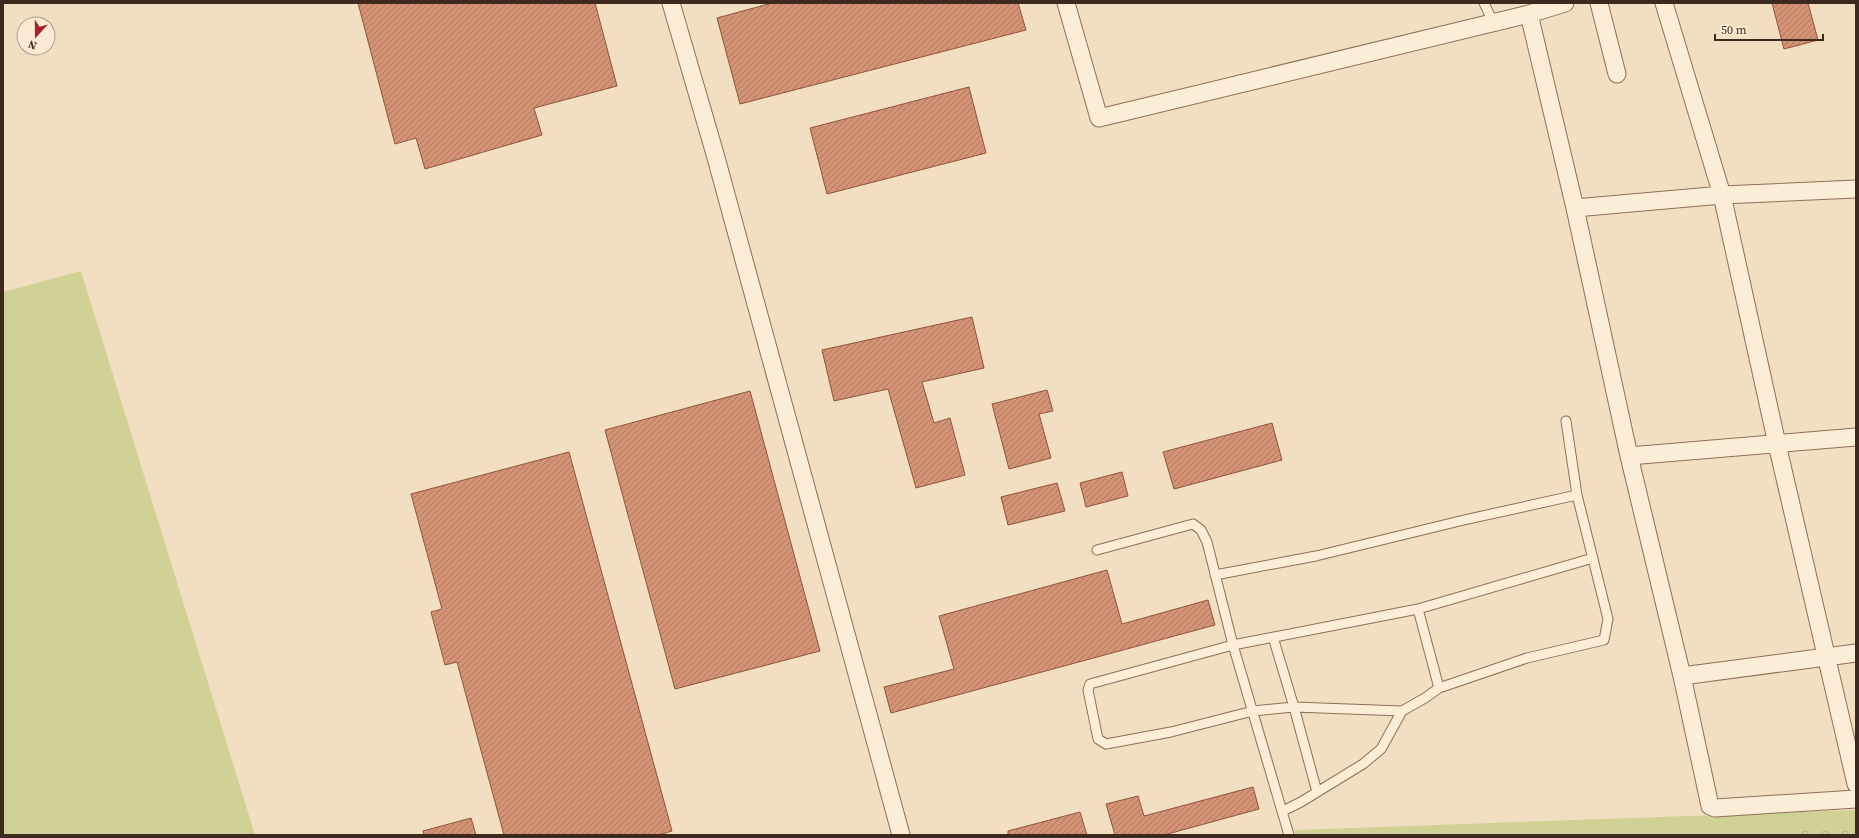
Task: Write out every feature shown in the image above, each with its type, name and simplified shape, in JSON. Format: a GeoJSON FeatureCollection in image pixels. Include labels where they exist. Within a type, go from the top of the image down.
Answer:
{"type":"FeatureCollection","features":[{"type":"Feature","properties":{"kind":"street"},"geometry":{"type":"LineString","coordinates":[[671,3],[715,154],[901,835]]}},
{"type":"Feature","properties":{"kind":"street"},"geometry":{"type":"LineString","coordinates":[[1066,3],[1099,118],[1529,14],[1565,3]]}},
{"type":"Feature","properties":{"kind":"street"},"geometry":{"type":"LineString","coordinates":[[1599,3],[1617,74]]}},
{"type":"Feature","properties":{"kind":"street"},"geometry":{"type":"LineString","coordinates":[[1664,3],[1722,195],[1777,444],[1856,784]]}},
{"type":"Feature","properties":{"kind":"street"},"geometry":{"type":"LineString","coordinates":[[1529,14],[1575,208],[1629,456],[1682,676],[1710,806],[1715,808],[1856,799]]}},
{"type":"Feature","properties":{"kind":"street"},"geometry":{"type":"LineString","coordinates":[[1575,208],[1722,195],[1856,188]]}},
{"type":"Feature","properties":{"kind":"street"},"geometry":{"type":"LineString","coordinates":[[1629,456],[1856,437]]}},
{"type":"Feature","properties":{"kind":"street"},"geometry":{"type":"LineString","coordinates":[[1682,676],[1856,653]]}},
{"type":"Feature","properties":{"kind":"lane"},"geometry":{"type":"LineString","coordinates":[[1484,3],[1493,22]]}},
{"type":"Feature","properties":{"kind":"lane"},"geometry":{"type":"LineString","coordinates":[[1566,421],[1577,495],[1593,558],[1608,619],[1604,640],[1527,658],[1439,688],[1402,711],[1294,707],[1253,711],[1171,732],[1106,744],[1098,739],[1088,690],[1090,684],[1233,645],[1418,609],[1593,558]]}},
{"type":"Feature","properties":{"kind":"lane"},"geometry":{"type":"LineString","coordinates":[[1215,575],[1316,556],[1464,520],[1577,495]]}},
{"type":"Feature","properties":{"kind":"lane"},"geometry":{"type":"LineString","coordinates":[[1097,550],[1193,524],[1201,530],[1207,542],[1233,645],[1289,835]]}},
{"type":"Feature","properties":{"kind":"lane"},"geometry":{"type":"LineString","coordinates":[[1418,609],[1439,688]]}},
{"type":"Feature","properties":{"kind":"lane"},"geometry":{"type":"LineString","coordinates":[[1273,637],[1317,792]]}},
{"type":"Feature","properties":{"kind":"lane"},"geometry":{"type":"LineString","coordinates":[[1283,811],[1363,764],[1381,749],[1402,711]]}},
{"type":"Feature","properties":{"kind":"green space"},"geometry":{"type":"Polygon","coordinates":[[[81,271],[255,835],[3,835],[3,292],[81,271]]]}},
{"type":"Feature","properties":{"kind":"green space"},"geometry":{"type":"Polygon","coordinates":[[[1856,810],[1856,835],[1295,835],[1295,830],[1856,810]]]}},
{"type":"Feature","properties":{"kind":"green space"},"geometry":{"type":"Polygon","coordinates":[[[1828,823],[1841,826],[1856,825],[1856,835],[1800,835],[1799,827],[1804,824],[1816,829],[1828,823]]]}},
{"type":"Feature","properties":{"kind":"building"},"geometry":{"type":"Polygon","coordinates":[[[358,3],[595,3],[617,86],[534,108],[542,135],[425,169],[416,138],[395,144],[358,3]]]}},
{"type":"Feature","properties":{"kind":"building"},"geometry":{"type":"Polygon","coordinates":[[[772,3],[1018,3],[1026,30],[740,104],[717,18],[772,3]]]}},
{"type":"Feature","properties":{"kind":"building"},"geometry":{"type":"Polygon","coordinates":[[[1772,3],[1808,3],[1818,40],[1784,49],[1772,3]]]}},
{"type":"Feature","properties":{"kind":"building"},"geometry":{"type":"Polygon","coordinates":[[[969,87],[986,153],[827,194],[810,128],[969,87]]]}},
{"type":"Feature","properties":{"kind":"building"},"geometry":{"type":"Polygon","coordinates":[[[972,317],[984,368],[922,382],[934,423],[950,418],[965,475],[916,488],[888,389],[834,401],[822,350],[972,317]]]}},
{"type":"Feature","properties":{"kind":"building"},"geometry":{"type":"Polygon","coordinates":[[[1047,390],[1053,411],[1039,414],[1051,458],[1009,469],[992,404],[1047,390]]]}},
{"type":"Feature","properties":{"kind":"building"},"geometry":{"type":"Polygon","coordinates":[[[750,391],[820,651],[675,689],[605,430],[750,391]]]}},
{"type":"Feature","properties":{"kind":"building"},"geometry":{"type":"Polygon","coordinates":[[[1272,423],[1282,460],[1174,489],[1163,452],[1272,423]]]}},
{"type":"Feature","properties":{"kind":"building"},"geometry":{"type":"Polygon","coordinates":[[[569,452],[672,831],[659,835],[504,835],[457,662],[445,665],[431,612],[442,609],[411,494],[569,452]]]}},
{"type":"Feature","properties":{"kind":"building"},"geometry":{"type":"Polygon","coordinates":[[[1122,472],[1128,496],[1086,507],[1080,483],[1122,472]]]}},
{"type":"Feature","properties":{"kind":"building"},"geometry":{"type":"Polygon","coordinates":[[[1057,483],[1065,511],[1008,525],[1001,497],[1057,483]]]}},
{"type":"Feature","properties":{"kind":"building"},"geometry":{"type":"Polygon","coordinates":[[[1107,570],[1122,624],[1208,600],[1215,625],[891,713],[884,687],[954,669],[939,616],[1107,570]]]}},
{"type":"Feature","properties":{"kind":"building"},"geometry":{"type":"Polygon","coordinates":[[[1253,787],[1259,809],[1164,835],[1115,835],[1106,804],[1138,796],[1144,816],[1253,787]]]}},
{"type":"Feature","properties":{"kind":"building"},"geometry":{"type":"Polygon","coordinates":[[[1080,812],[1087,835],[1008,835],[1008,831],[1080,812]]]}},
{"type":"Feature","properties":{"kind":"building"},"geometry":{"type":"Polygon","coordinates":[[[471,818],[476,835],[424,835],[423,831],[471,818]]]}}]}
